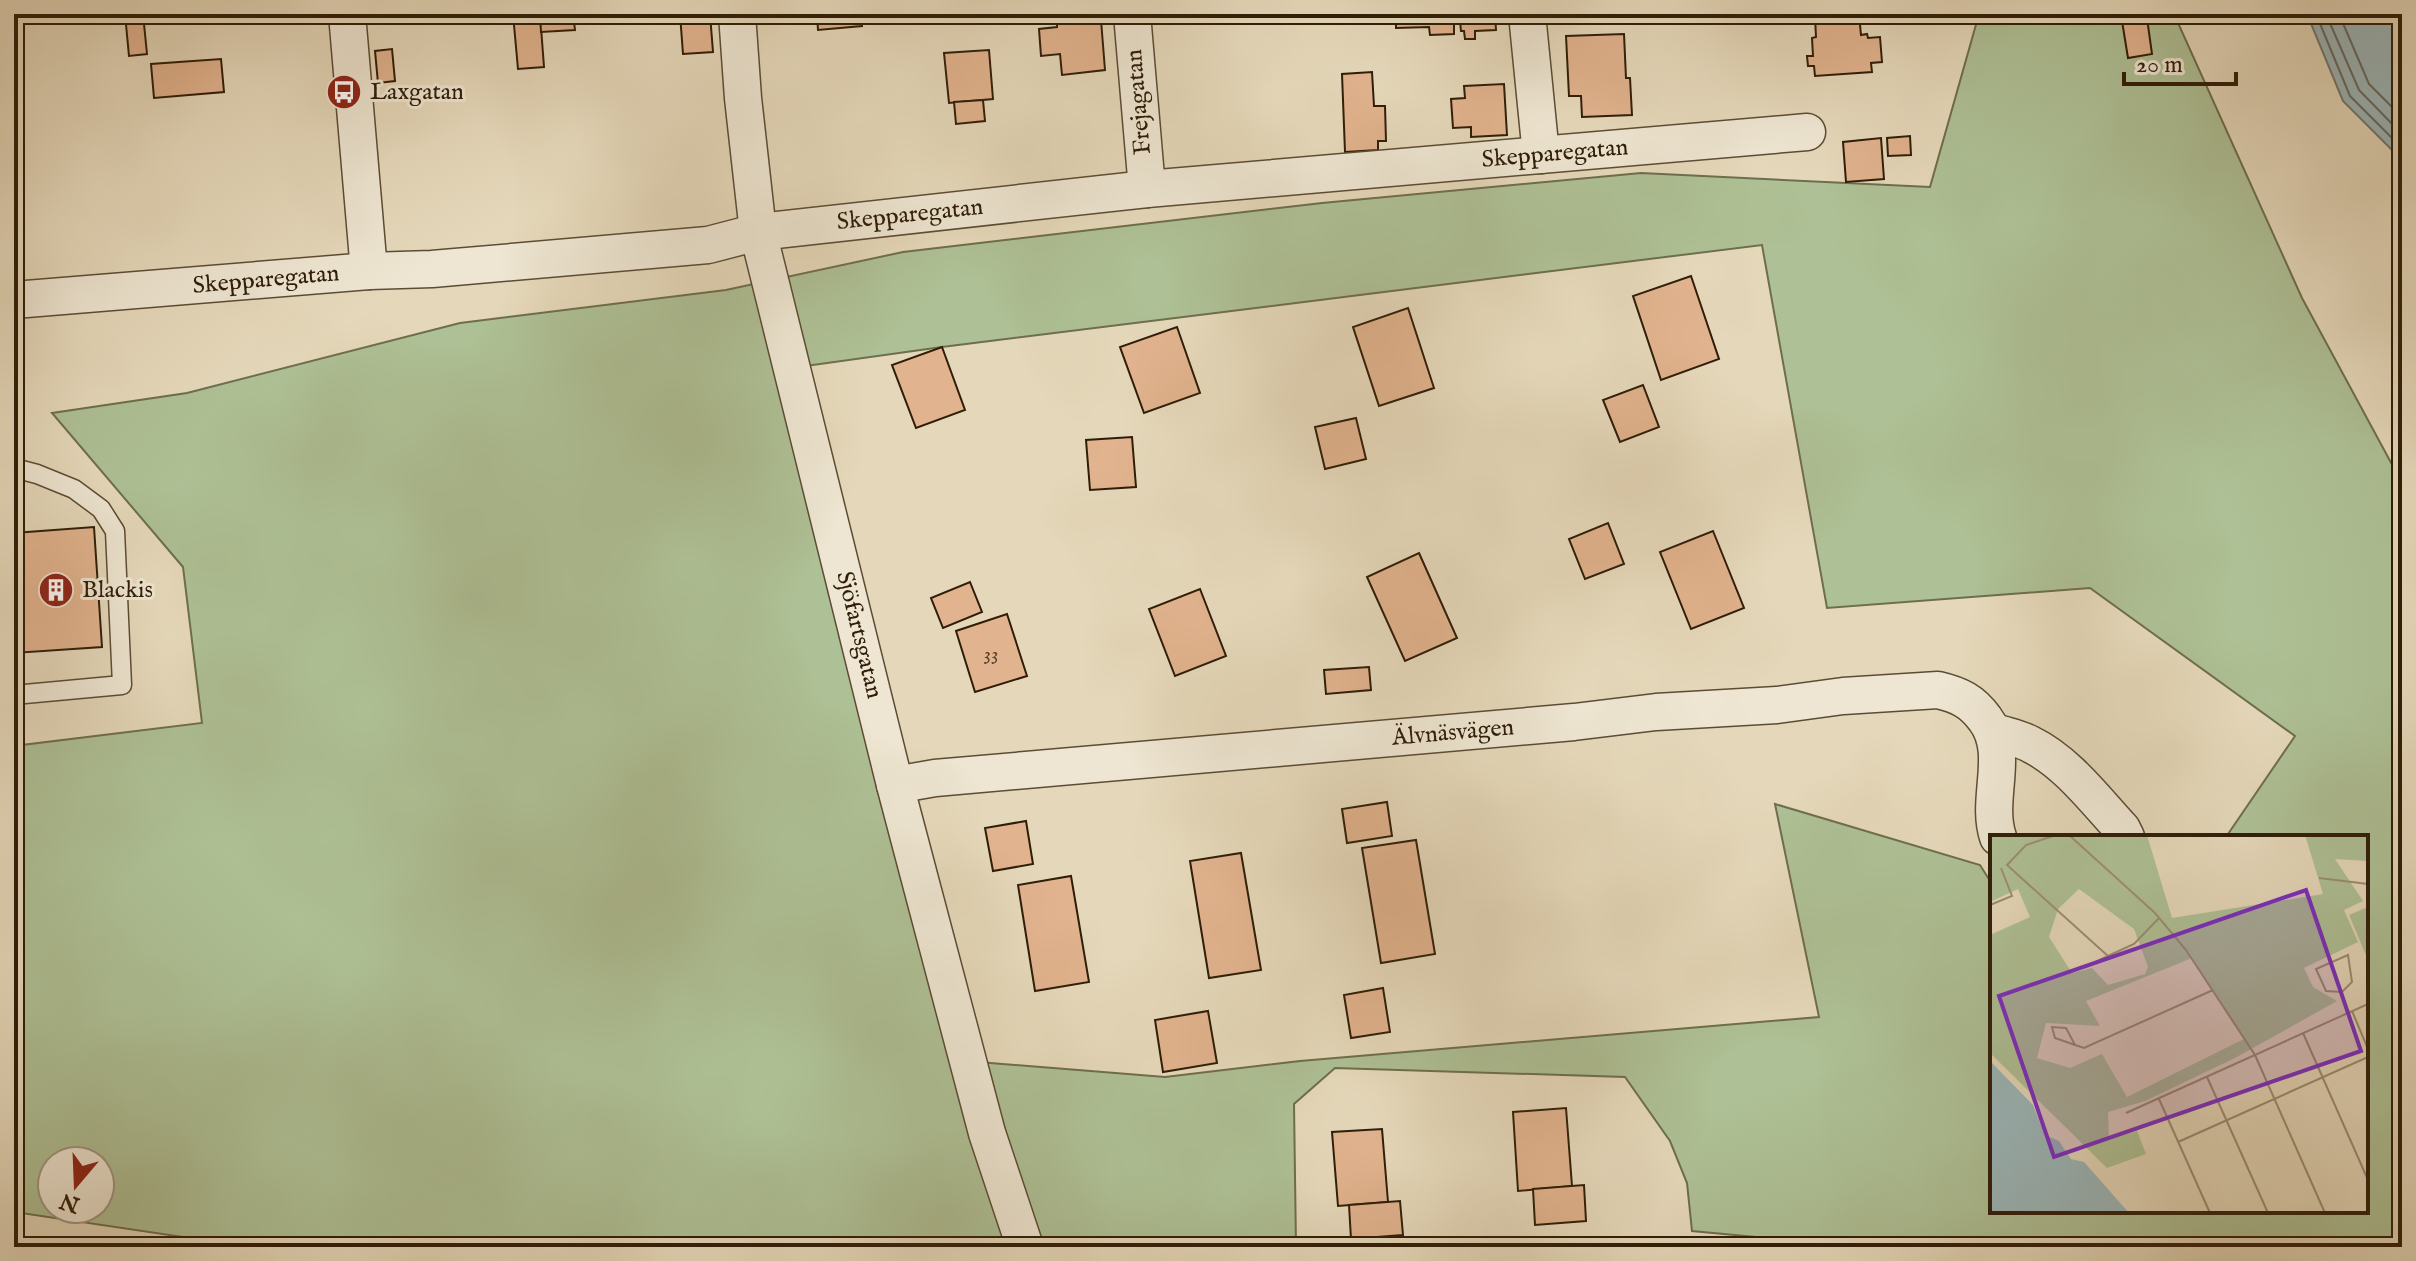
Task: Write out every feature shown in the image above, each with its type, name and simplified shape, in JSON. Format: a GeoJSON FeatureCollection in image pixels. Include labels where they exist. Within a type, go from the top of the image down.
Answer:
{"type":"FeatureCollection","features":[{"type":"Feature","properties":{"kind":"street"},"geometry":{"type":"LineString","coordinates":[[347,14],[369,271]]}},
{"type":"Feature","properties":{"kind":"street","name":"Sjöfartsgatan"},"geometry":{"type":"LineString","coordinates":[[737,14],[758,232],[895,785],[987,1133],[1025,1247]]}},
{"type":"Feature","properties":{"kind":"street","name":"Frejagatan"},"geometry":{"type":"LineString","coordinates":[[1132,14],[1147,189]]}},
{"type":"Feature","properties":{"kind":"street"},"geometry":{"type":"LineString","coordinates":[[1527,14],[1541,155]]}},
{"type":"Feature","properties":{"kind":"street","name":"Skepparegatan"},"geometry":{"type":"LineString","coordinates":[[14,300],[708,245],[758,232],[1147,189],[1807,132]]}},
{"type":"Feature","properties":{"kind":"street","name":"Älvnäsvägen"},"geometry":{"type":"LineString","coordinates":[[895,785],[935,778],[1938,690],[1959,695],[1977,708],[1995,732],[2031,744],[2054,760],[2086,789],[2125,835]]}},
{"type":"Feature","properties":{"kind":"street"},"geometry":{"type":"LineString","coordinates":[[1995,732],[1998,766],[1993,807],[1998,835]]}},
{"type":"Feature","properties":{"kind":"lane"},"geometry":{"type":"LineString","coordinates":[[14,468],[74,489],[101,509],[115,531],[122,685],[14,695]]}},
{"type":"Feature","properties":{"kind":"green space"},"geometry":{"type":"Polygon","coordinates":[[[1979,14],[2174,14],[2302,298],[2402,483],[2402,1247],[1844,1247],[1692,1231],[1687,1183],[1670,1141],[1625,1077],[1335,1068],[1294,1104],[1296,1247],[250,1247],[102,1225],[116,1225],[116,1145],[36,1145],[36,1215],[14,1212],[14,746],[202,723],[183,567],[52,413],[187,393],[460,323],[726,290],[903,252],[1322,203],[1641,173],[1930,187],[1979,14]],[[1762,245],[791,368],[966,1061],[1165,1077],[1300,1061],[1819,1017],[1775,804],[1980,865],[1990,881],[1990,1213],[2368,1213],[2368,835],[2227,835],[2295,736],[2090,588],[1827,608],[1762,245]]]}},
{"type":"Feature","properties":{"kind":"water"},"geometry":{"type":"Polygon","coordinates":[[[2307,14],[2402,14],[2402,160],[2343,101],[2307,14]]]}},
{"type":"Feature","properties":{"kind":"building"},"geometry":{"type":"Polygon","coordinates":[[[125,14],[143,14],[147,54],[129,56],[125,14]]]}},
{"type":"Feature","properties":{"kind":"building"},"geometry":{"type":"Polygon","coordinates":[[[513,14],[540,14],[544,67],[518,69],[513,14]]]}},
{"type":"Feature","properties":{"kind":"building"},"geometry":{"type":"Polygon","coordinates":[[[540,14],[573,14],[575,30],[541,32],[540,14]]]}},
{"type":"Feature","properties":{"kind":"building"},"geometry":{"type":"Polygon","coordinates":[[[680,14],[710,14],[713,52],[683,54],[680,14]]]}},
{"type":"Feature","properties":{"kind":"building"},"geometry":{"type":"Polygon","coordinates":[[[817,14],[861,14],[862,26],[818,30],[817,14]]]}},
{"type":"Feature","properties":{"kind":"building"},"geometry":{"type":"Polygon","coordinates":[[[935,14],[969,14],[970,21],[936,24],[935,14]]]}},
{"type":"Feature","properties":{"kind":"building"},"geometry":{"type":"Polygon","coordinates":[[[1396,14],[1495,14],[1496,30],[1475,31],[1475,39],[1465,39],[1460,21],[1454,21],[1454,34],[1430,35],[1429,27],[1396,28],[1396,14]]]}},
{"type":"Feature","properties":{"kind":"building"},"geometry":{"type":"Polygon","coordinates":[[[1859,14],[1861,35],[1880,37],[1882,62],[1871,63],[1872,72],[1815,76],[1814,66],[1808,66],[1807,56],[1813,56],[1815,17],[1859,14]]]}},
{"type":"Feature","properties":{"kind":"building"},"geometry":{"type":"Polygon","coordinates":[[[2147,18],[2152,54],[2128,58],[2122,21],[2147,18]]]}},
{"type":"Feature","properties":{"kind":"building"},"geometry":{"type":"Polygon","coordinates":[[[1101,20],[1105,70],[1062,75],[1060,54],[1041,56],[1039,29],[1057,27],[1057,23],[1101,20]]]}},
{"type":"Feature","properties":{"kind":"building"},"geometry":{"type":"Polygon","coordinates":[[[1624,34],[1632,115],[1582,117],[1581,96],[1569,96],[1566,36],[1624,34]]]}},
{"type":"Feature","properties":{"kind":"building"},"geometry":{"type":"Polygon","coordinates":[[[392,49],[395,81],[378,83],[375,51],[392,49]]]}},
{"type":"Feature","properties":{"kind":"building"},"geometry":{"type":"Polygon","coordinates":[[[989,50],[993,99],[949,103],[944,53],[989,50]]]}},
{"type":"Feature","properties":{"kind":"building"},"geometry":{"type":"Polygon","coordinates":[[[221,59],[224,92],[154,98],[151,64],[221,59]]]}},
{"type":"Feature","properties":{"kind":"building"},"geometry":{"type":"Polygon","coordinates":[[[1372,72],[1374,106],[1385,106],[1386,141],[1378,141],[1378,150],[1345,152],[1342,74],[1372,72]]]}},
{"type":"Feature","properties":{"kind":"building"},"geometry":{"type":"Polygon","coordinates":[[[1504,84],[1507,135],[1471,137],[1471,127],[1453,128],[1451,99],[1465,98],[1464,86],[1504,84]]]}},
{"type":"Feature","properties":{"kind":"building"},"geometry":{"type":"Polygon","coordinates":[[[983,100],[985,121],[956,124],[954,102],[983,100]]]}},
{"type":"Feature","properties":{"kind":"building"},"geometry":{"type":"Polygon","coordinates":[[[1910,136],[1911,155],[1888,156],[1887,138],[1910,136]]]}},
{"type":"Feature","properties":{"kind":"building"},"geometry":{"type":"Polygon","coordinates":[[[1881,138],[1884,179],[1846,182],[1843,142],[1881,138]]]}},
{"type":"Feature","properties":{"kind":"building"},"geometry":{"type":"Polygon","coordinates":[[[1691,276],[1719,359],[1661,380],[1633,296],[1691,276]]]}},
{"type":"Feature","properties":{"kind":"building"},"geometry":{"type":"Polygon","coordinates":[[[1408,308],[1434,388],[1379,406],[1353,327],[1408,308]]]}},
{"type":"Feature","properties":{"kind":"building"},"geometry":{"type":"Polygon","coordinates":[[[1177,327],[1200,393],[1144,413],[1120,347],[1177,327]]]}},
{"type":"Feature","properties":{"kind":"building"},"geometry":{"type":"Polygon","coordinates":[[[942,347],[965,410],[916,428],[892,365],[942,347]]]}},
{"type":"Feature","properties":{"kind":"building"},"geometry":{"type":"Polygon","coordinates":[[[1643,385],[1659,427],[1620,442],[1603,400],[1643,385]]]}},
{"type":"Feature","properties":{"kind":"building"},"geometry":{"type":"Polygon","coordinates":[[[1356,418],[1366,459],[1325,469],[1315,427],[1356,418]]]}},
{"type":"Feature","properties":{"kind":"building"},"geometry":{"type":"Polygon","coordinates":[[[1132,437],[1136,487],[1090,490],[1086,440],[1132,437]]]}},
{"type":"Feature","properties":{"kind":"building"},"geometry":{"type":"Polygon","coordinates":[[[1608,523],[1624,564],[1585,579],[1569,539],[1608,523]]]}},
{"type":"Feature","properties":{"kind":"building","name":"Blackis"},"geometry":{"type":"Polygon","coordinates":[[[94,527],[102,647],[14,653],[14,533],[94,527]]]}},
{"type":"Feature","properties":{"kind":"building"},"geometry":{"type":"Polygon","coordinates":[[[1713,531],[1744,608],[1691,629],[1660,552],[1713,531]]]}},
{"type":"Feature","properties":{"kind":"building"},"geometry":{"type":"Polygon","coordinates":[[[1419,553],[1457,638],[1405,661],[1367,577],[1419,553]]]}},
{"type":"Feature","properties":{"kind":"building"},"geometry":{"type":"Polygon","coordinates":[[[970,582],[982,612],[943,628],[931,598],[970,582]]]}},
{"type":"Feature","properties":{"kind":"building"},"geometry":{"type":"Polygon","coordinates":[[[1200,589],[1226,656],[1175,676],[1149,609],[1200,589]]]}},
{"type":"Feature","properties":{"kind":"building"},"geometry":{"type":"Polygon","coordinates":[[[1007,614],[1027,676],[975,692],[956,631],[1007,614]]]}},
{"type":"Feature","properties":{"kind":"building"},"geometry":{"type":"Polygon","coordinates":[[[1369,667],[1371,690],[1326,694],[1324,670],[1369,667]]]}},
{"type":"Feature","properties":{"kind":"building"},"geometry":{"type":"Polygon","coordinates":[[[1387,802],[1392,836],[1347,843],[1342,809],[1387,802]]]}},
{"type":"Feature","properties":{"kind":"building"},"geometry":{"type":"Polygon","coordinates":[[[1026,821],[1033,864],[993,871],[985,828],[1026,821]]]}},
{"type":"Feature","properties":{"kind":"building"},"geometry":{"type":"Polygon","coordinates":[[[1416,840],[1435,954],[1381,963],[1362,848],[1416,840]]]}},
{"type":"Feature","properties":{"kind":"building"},"geometry":{"type":"Polygon","coordinates":[[[1241,853],[1261,970],[1209,978],[1190,861],[1241,853]]]}},
{"type":"Feature","properties":{"kind":"building"},"geometry":{"type":"Polygon","coordinates":[[[1071,876],[1089,982],[1035,991],[1018,885],[1071,876]]]}},
{"type":"Feature","properties":{"kind":"building"},"geometry":{"type":"Polygon","coordinates":[[[1383,988],[1390,1032],[1351,1038],[1344,995],[1383,988]]]}},
{"type":"Feature","properties":{"kind":"building"},"geometry":{"type":"Polygon","coordinates":[[[1208,1011],[1217,1063],[1163,1072],[1155,1020],[1208,1011]]]}},
{"type":"Feature","properties":{"kind":"building"},"geometry":{"type":"Polygon","coordinates":[[[1566,1108],[1572,1186],[1518,1191],[1513,1112],[1566,1108]]]}},
{"type":"Feature","properties":{"kind":"building"},"geometry":{"type":"Polygon","coordinates":[[[1382,1129],[1388,1202],[1338,1206],[1332,1132],[1382,1129]]]}},
{"type":"Feature","properties":{"kind":"building"},"geometry":{"type":"Polygon","coordinates":[[[1584,1185],[1586,1221],[1535,1225],[1533,1189],[1584,1185]]]}},
{"type":"Feature","properties":{"kind":"building"},"geometry":{"type":"Polygon","coordinates":[[[1400,1201],[1403,1235],[1351,1239],[1349,1205],[1400,1201]]]}},
{"type":"Feature","properties":{"kind":"place","name":"Laxgatan"},"geometry":{"type":"Point","coordinates":[344,92]}},
{"type":"Feature","properties":{"kind":"place","name":"Blackis"},"geometry":{"type":"Point","coordinates":[56,590]}}]}
